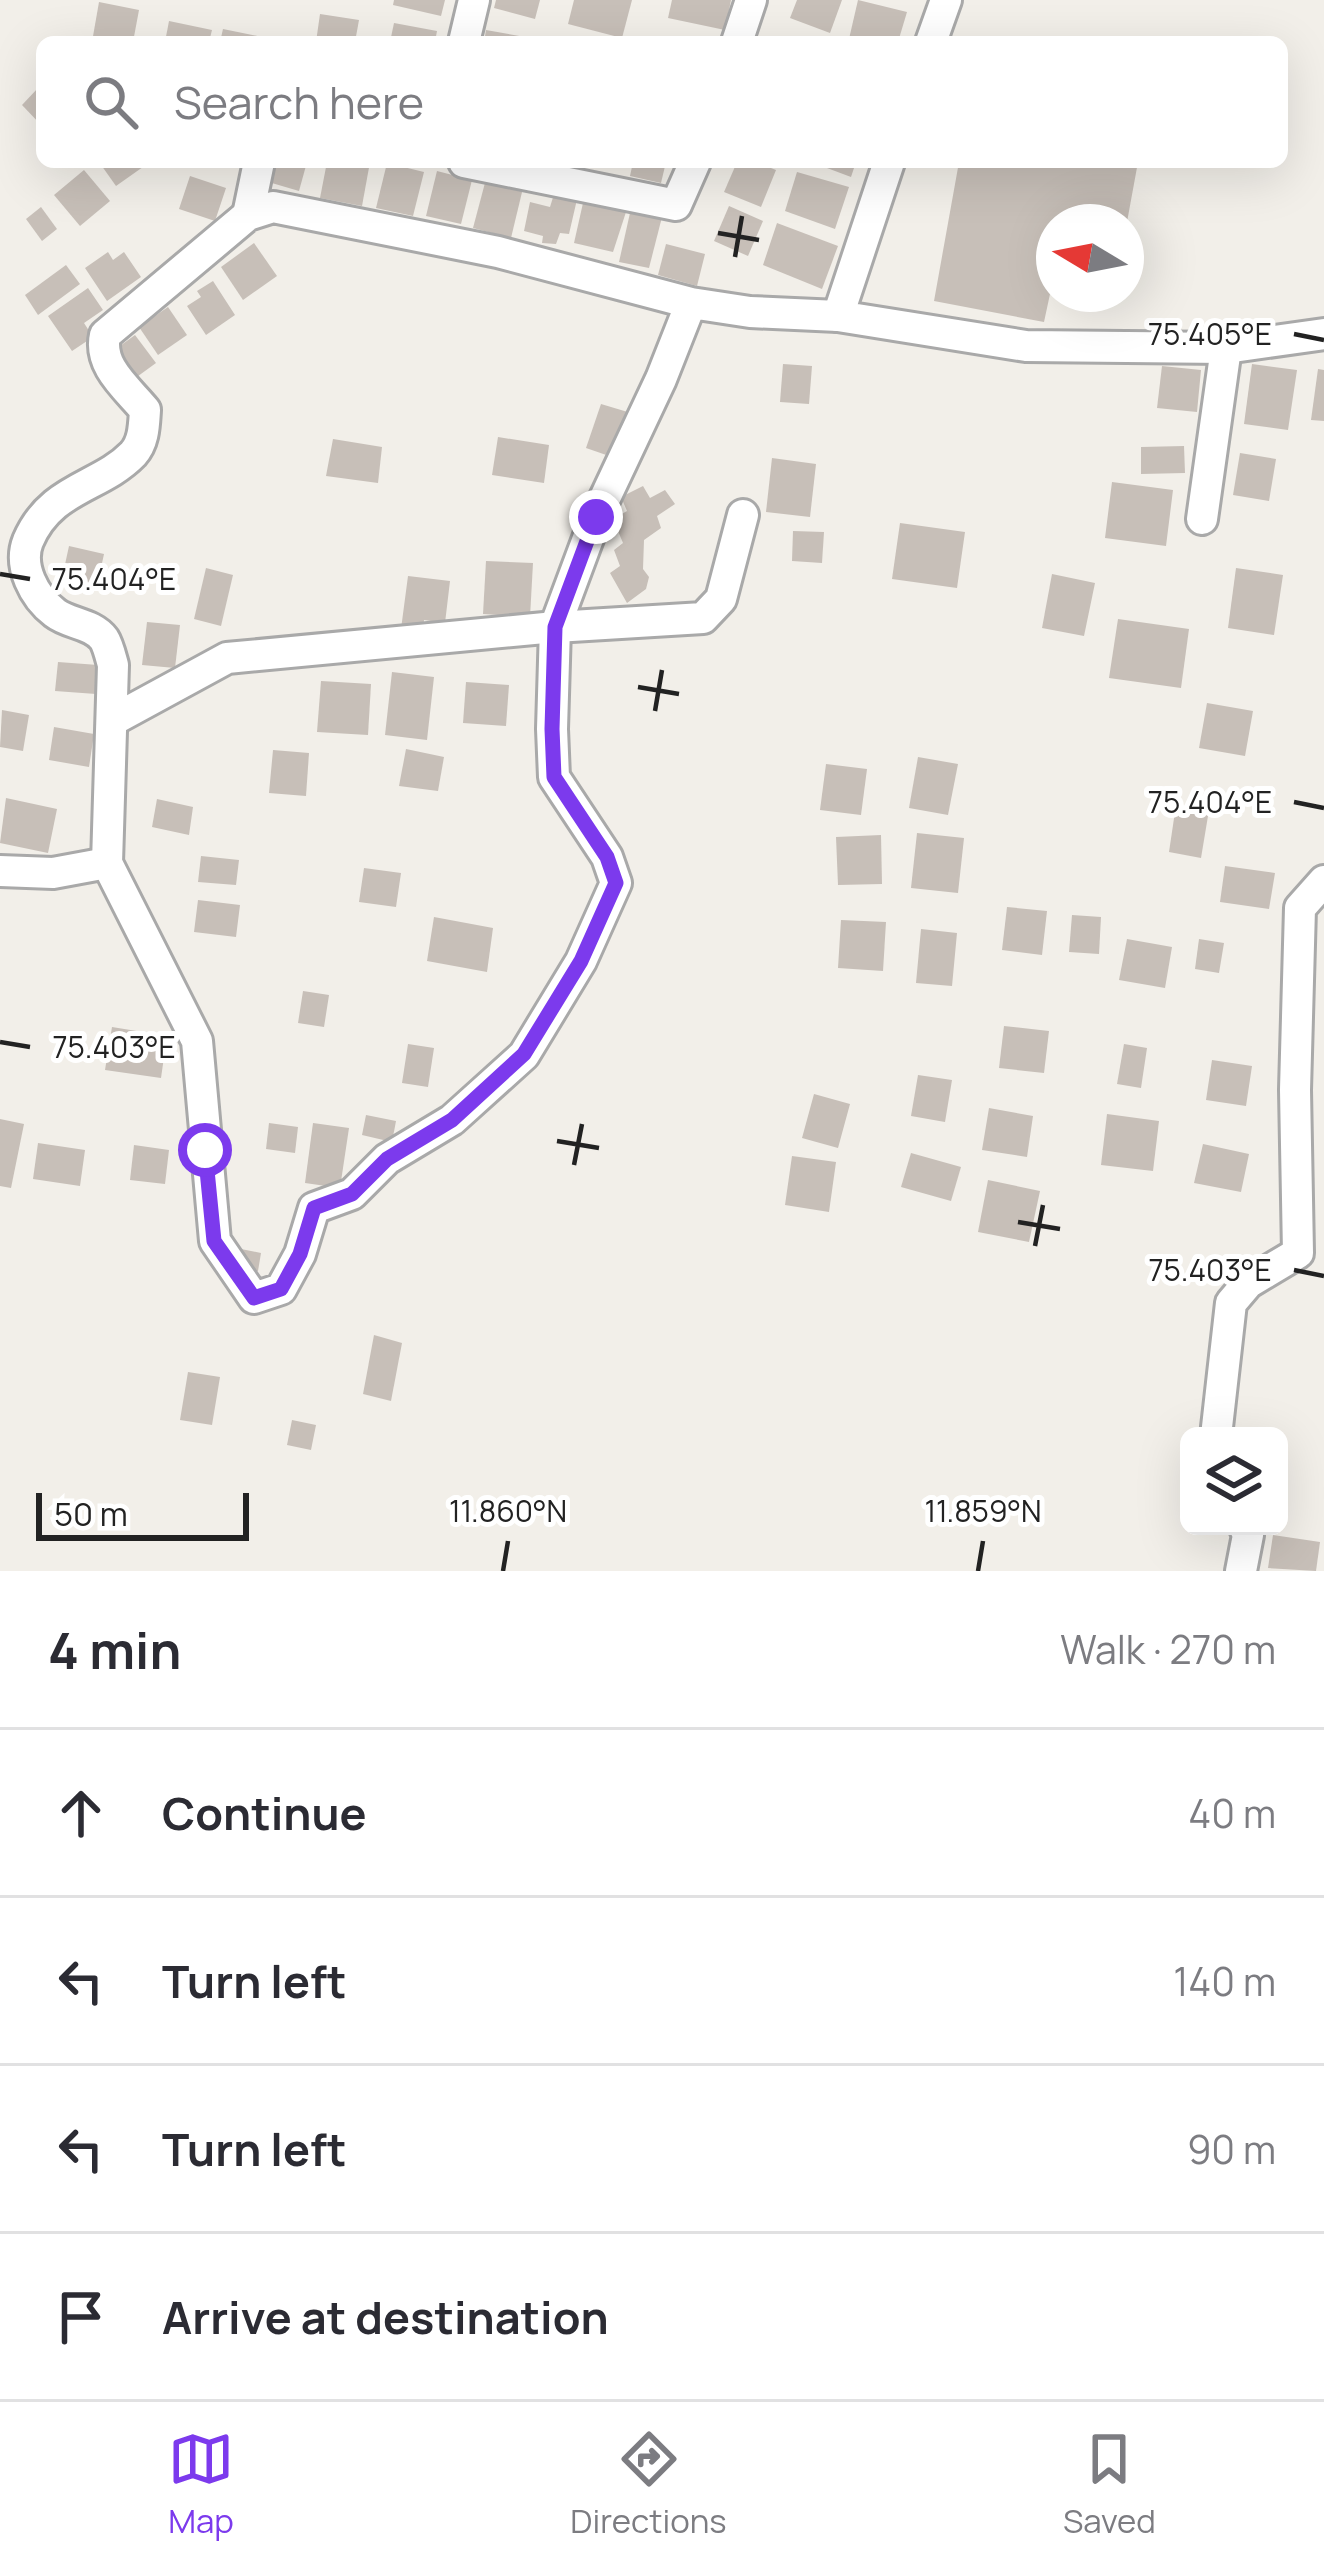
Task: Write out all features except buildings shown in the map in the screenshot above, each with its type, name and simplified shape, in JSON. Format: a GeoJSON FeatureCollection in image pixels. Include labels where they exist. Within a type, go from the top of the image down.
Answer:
{"type":"FeatureCollection","features":[{"type":"Feature","properties":{"kind":"street"},"geometry":{"type":"LineString","coordinates":[[465,36],[474,0]]}},
{"type":"Feature","properties":{"kind":"street"},"geometry":{"type":"LineString","coordinates":[[739,36],[751,0]]}},
{"type":"Feature","properties":{"kind":"street"},"geometry":{"type":"LineString","coordinates":[[933,36],[946,0]]}},
{"type":"Feature","properties":{"kind":"street"},"geometry":{"type":"LineString","coordinates":[[248,215],[258,168]]}},
{"type":"Feature","properties":{"kind":"street"},"geometry":{"type":"LineString","coordinates":[[494,168],[676,205],[692,168]]}},
{"type":"Feature","properties":{"kind":"street"},"geometry":{"type":"LineString","coordinates":[[838,316],[887,168]]}},
{"type":"Feature","properties":{"kind":"street"},"geometry":{"type":"LineString","coordinates":[[691,303],[596,517],[555,627],[554,777],[607,857],[616,883],[581,961],[524,1054],[452,1120],[387,1159],[352,1194],[314,1208],[300,1254],[281,1289],[254,1298],[214,1241],[197,1040],[107,863],[113,665],[104,639],[56,615],[33,589],[23,559],[29,537],[53,503],[134,453],[144,434],[145,410],[110,368],[102,349],[105,335],[248,215],[273,207],[498,252],[691,303],[750,312],[838,316],[1026,346],[1226,348],[1324,334]]}},
{"type":"Feature","properties":{"kind":"street"},"geometry":{"type":"LineString","coordinates":[[1202,519],[1226,348]]}},
{"type":"Feature","properties":{"kind":"street"},"geometry":{"type":"LineString","coordinates":[[112,720],[226,658],[555,627],[703,619],[721,599],[743,515]]}},
{"type":"Feature","properties":{"kind":"street"},"geometry":{"type":"LineString","coordinates":[[0,871],[53,873],[107,863]]}},
{"type":"Feature","properties":{"kind":"street"},"geometry":{"type":"LineString","coordinates":[[1217,1427],[1231,1303],[1248,1283],[1311,1252],[1295,1090],[1300,908],[1324,881]]}},
{"type":"Feature","properties":{"kind":"street"},"geometry":{"type":"LineString","coordinates":[[1241,1571],[1248,1535]]}},
{"type":"Feature","properties":{"kind":"route"},"geometry":{"type":"LineString","coordinates":[[205,1150],[214,1241],[254,1298],[281,1289],[300,1254],[314,1208],[352,1194],[387,1159],[452,1120],[524,1054],[581,961],[616,883],[607,857],[554,777],[555,627],[596,517]]}}]}
